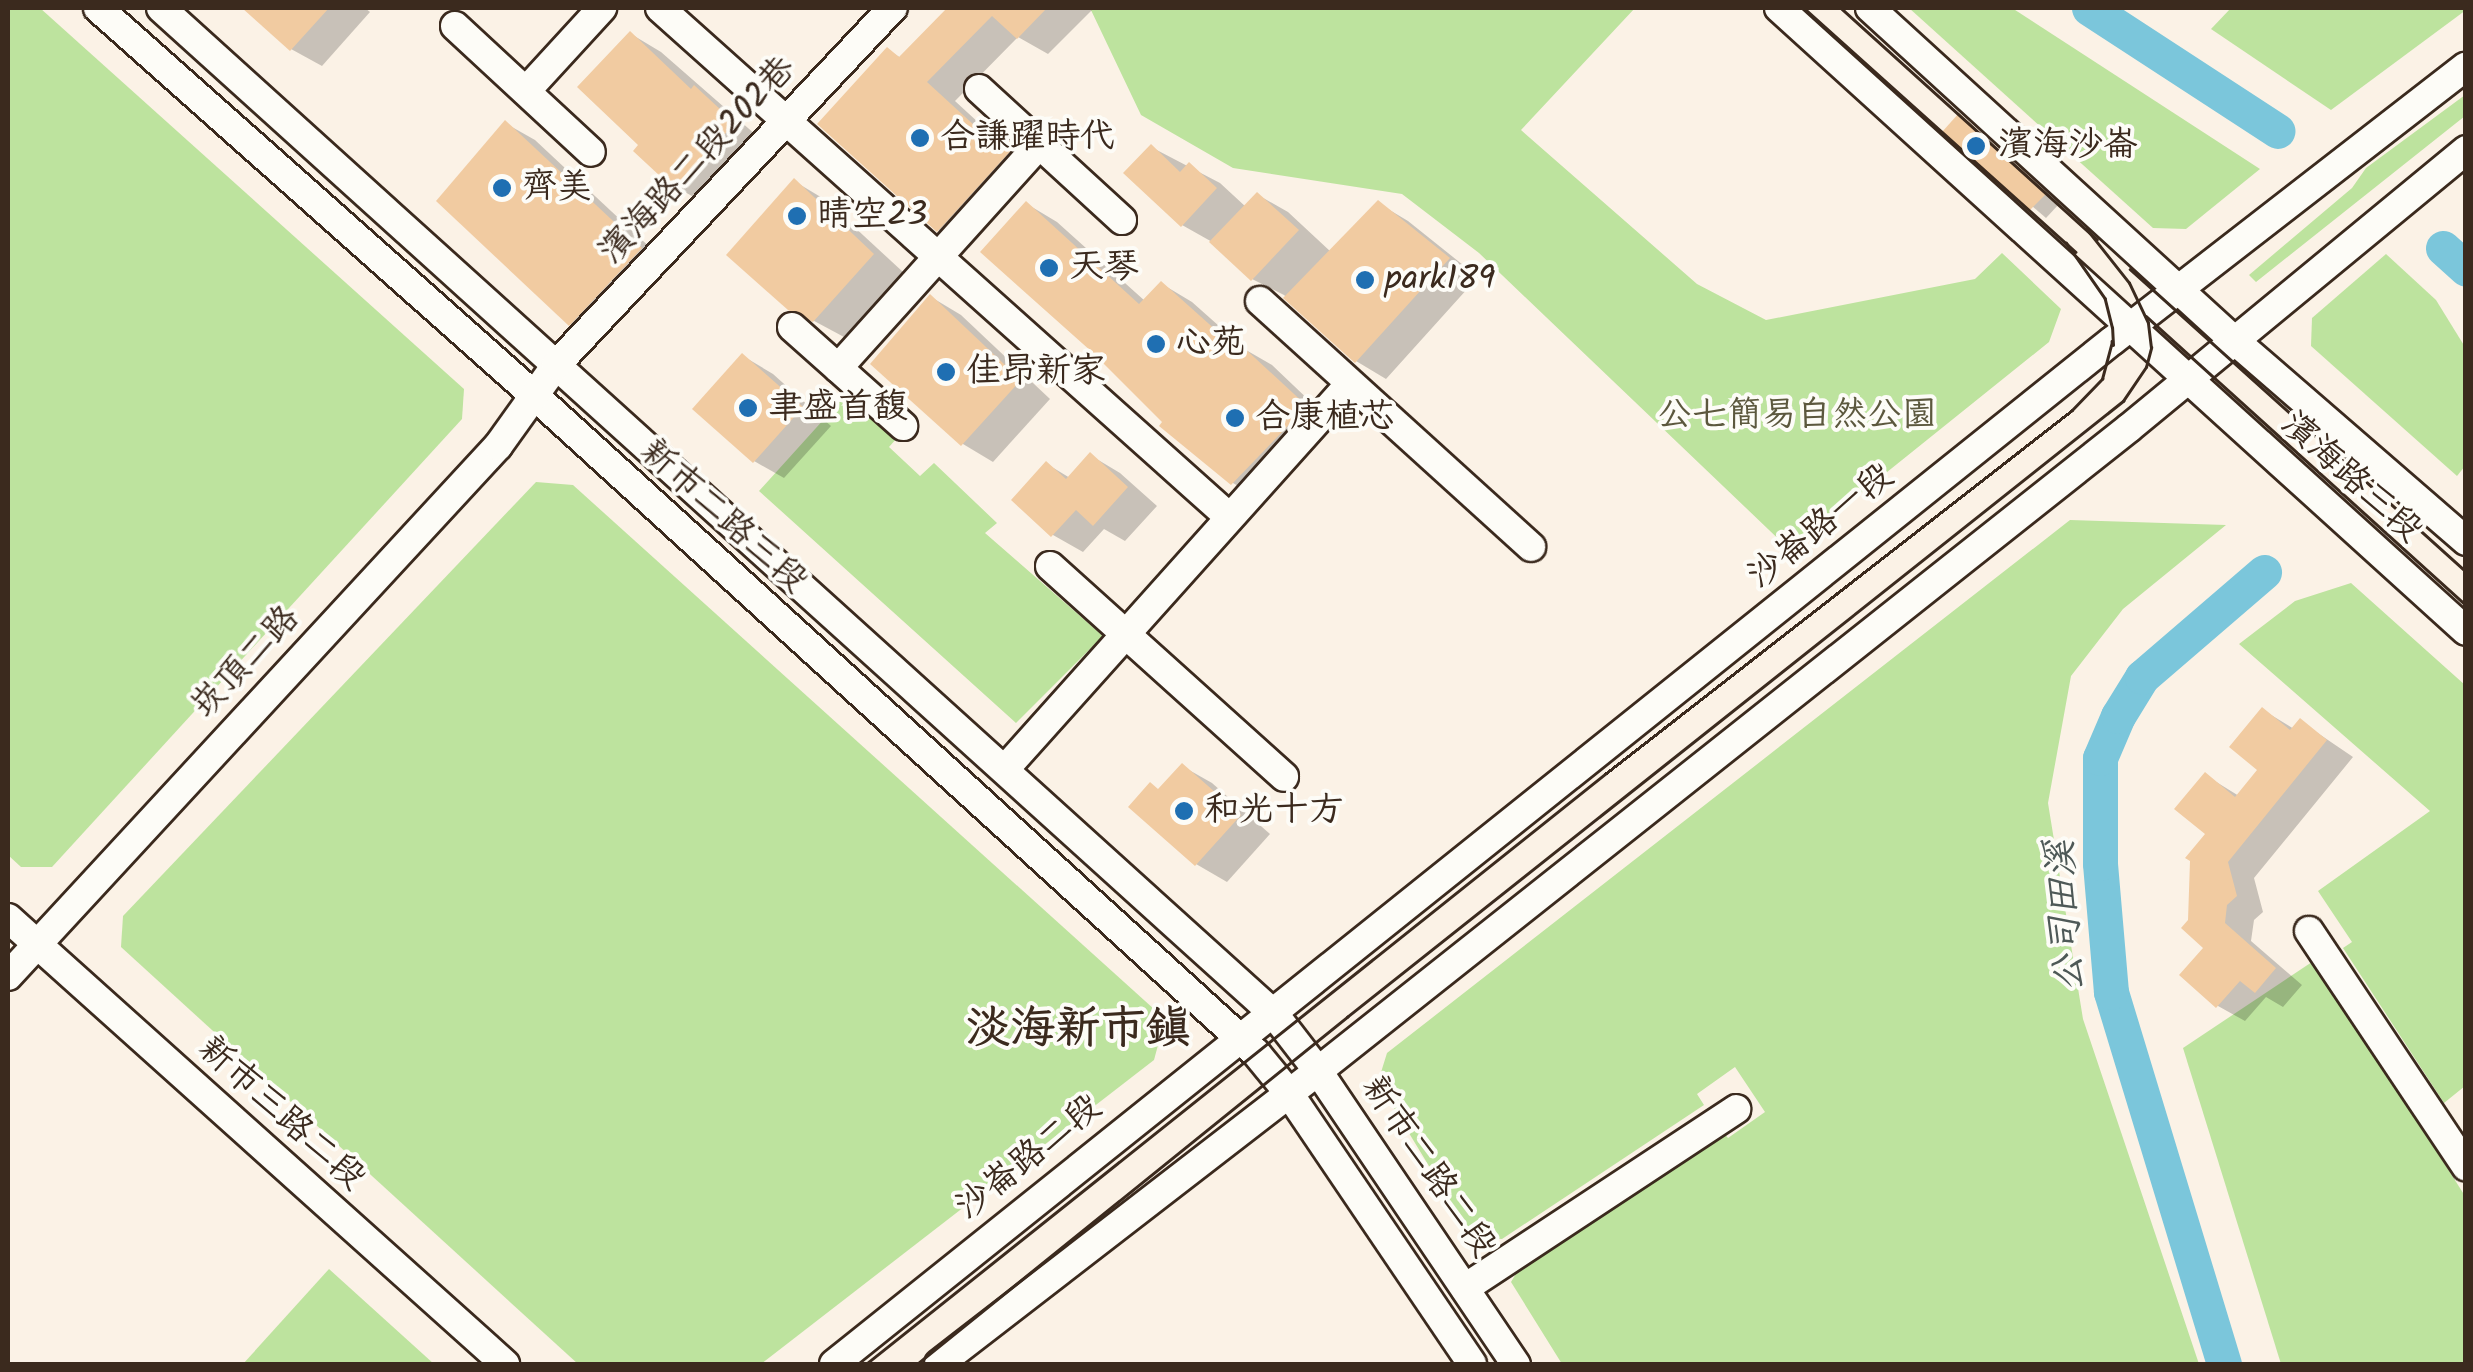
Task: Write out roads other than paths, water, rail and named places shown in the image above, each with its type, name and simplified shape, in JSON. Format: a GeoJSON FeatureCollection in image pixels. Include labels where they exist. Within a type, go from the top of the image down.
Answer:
{"type":"FeatureCollection","features":[{"type":"Feature","properties":{"kind":"street","name":"新市二路三段"},"geometry":{"type":"LineString","coordinates":[[98,8],[536,397],[1239,1036],[1288,1092]]}},
{"type":"Feature","properties":{"kind":"street","name":"新市二路三段"},"geometry":{"type":"LineString","coordinates":[[162,8],[1274,1014]]}},
{"type":"Feature","properties":{"kind":"street"},"geometry":{"type":"LineString","coordinates":[[526,91],[602,8]]}},
{"type":"Feature","properties":{"kind":"street"},"geometry":{"type":"LineString","coordinates":[[660,8],[1229,517]]}},
{"type":"Feature","properties":{"kind":"street","name":"濱海路二段202巷"},"geometry":{"type":"LineString","coordinates":[[536,397],[556,365],[893,8]]}},
{"type":"Feature","properties":{"kind":"street","name":"濱海路三段"},"geometry":{"type":"LineString","coordinates":[[1779,8],[2466,631]]}},
{"type":"Feature","properties":{"kind":"street","name":"濱海路三段"},"geometry":{"type":"LineString","coordinates":[[1870,8],[2234,340],[2466,541]]}},
{"type":"Feature","properties":{"kind":"street"},"geometry":{"type":"LineString","coordinates":[[455,26],[591,152]]}},
{"type":"Feature","properties":{"kind":"street","name":"沙崙路一段"},"geometry":{"type":"LineString","coordinates":[[1274,1014],[2178,289],[2466,66]]}},
{"type":"Feature","properties":{"kind":"street"},"geometry":{"type":"LineString","coordinates":[[979,89],[1122,220]]}},
{"type":"Feature","properties":{"kind":"street"},"geometry":{"type":"LineString","coordinates":[[838,368],[1040,144]]}},
{"type":"Feature","properties":{"kind":"street"},"geometry":{"type":"LineString","coordinates":[[938,1364],[1318,1070],[2186,381],[2466,150]]}},
{"type":"Feature","properties":{"kind":"street"},"geometry":{"type":"LineString","coordinates":[[1260,302],[1531,548]]}},
{"type":"Feature","properties":{"kind":"street"},"geometry":{"type":"LineString","coordinates":[[792,327],[903,426]]}},
{"type":"Feature","properties":{"kind":"street"},"geometry":{"type":"LineString","coordinates":[[1005,768],[1350,384]]}},
{"type":"Feature","properties":{"kind":"street","name":"崁頂二路"},"geometry":{"type":"LineString","coordinates":[[8,976],[498,446],[536,397]]}},
{"type":"Feature","properties":{"kind":"street"},"geometry":{"type":"LineString","coordinates":[[1050,566],[1284,777]]}},
{"type":"Feature","properties":{"kind":"street","name":"新市三路二段"},"geometry":{"type":"LineString","coordinates":[[8,918],[505,1364]]}},
{"type":"Feature","properties":{"kind":"street"},"geometry":{"type":"LineString","coordinates":[[2308,931],[2466,1166]]}},
{"type":"Feature","properties":{"kind":"street","name":"沙崙路二段"},"geometry":{"type":"LineString","coordinates":[[834,1364],[1239,1036],[1274,1014]]}},
{"type":"Feature","properties":{"kind":"street","name":"新市二路二段"},"geometry":{"type":"LineString","coordinates":[[1274,1014],[1318,1070],[1516,1364]]}},
{"type":"Feature","properties":{"kind":"street"},"geometry":{"type":"LineString","coordinates":[[1288,1092],[1472,1364]]}},
{"type":"Feature","properties":{"kind":"street"},"geometry":{"type":"LineString","coordinates":[[1465,1288],[1736,1109]]}},
{"type":"Feature","properties":{"kind":"waterway","name":"公司田溪"},"geometry":{"type":"LineString","coordinates":[[2089,8],[2278,131]]}},
{"type":"Feature","properties":{"kind":"waterway","name":"公司田溪"},"geometry":{"type":"LineString","coordinates":[[2443,248],[2466,269]]}},
{"type":"Feature","properties":{"kind":"waterway","name":"公司田溪"},"geometry":{"type":"LineString","coordinates":[[2224,1364],[2111,992],[2100,863],[2100,758],[2118,716],[2142,677],[2264,572]]}},
{"type":"Feature","properties":{"kind":"tram line"},"geometry":{"type":"LineString","coordinates":[[1804,8],[2076,252]]}},
{"type":"Feature","properties":{"kind":"tram line"},"geometry":{"type":"LineString","coordinates":[[1841,8],[2097,239]]}},
{"type":"Feature","properties":{"kind":"tram line"},"geometry":{"type":"LineString","coordinates":[[917,1364],[2123,401],[2146,367],[2151,348],[2148,323],[2129,283],[2087,230]]}},
{"type":"Feature","properties":{"kind":"tram line"},"geometry":{"type":"LineString","coordinates":[[866,1364],[1605,774],[2071,411],[2102,379],[2112,341],[2113,345],[2105,299],[2066,243]]}},
{"type":"Feature","properties":{"kind":"tram line"},"geometry":{"type":"LineString","coordinates":[[2130,269],[2466,572]]}},
{"type":"Feature","properties":{"kind":"tram line"},"geometry":{"type":"LineString","coordinates":[[2146,316],[2466,605]]}},
{"type":"Feature","properties":{"kind":"place","name":"合謙躍時代"},"geometry":{"type":"Point","coordinates":[920,138]}},
{"type":"Feature","properties":{"kind":"place","name":"濱海沙崙"},"geometry":{"type":"Point","coordinates":[1976,146]}},
{"type":"Feature","properties":{"kind":"place","name":"齊美"},"geometry":{"type":"Point","coordinates":[502,188]}},
{"type":"Feature","properties":{"kind":"place","name":"晴空23"},"geometry":{"type":"Point","coordinates":[797,216]}},
{"type":"Feature","properties":{"kind":"place","name":"天琴"},"geometry":{"type":"Point","coordinates":[1049,268]}},
{"type":"Feature","properties":{"kind":"place","name":"park189"},"geometry":{"type":"Point","coordinates":[1365,280]}},
{"type":"Feature","properties":{"kind":"place","name":"心苑"},"geometry":{"type":"Point","coordinates":[1156,344]}},
{"type":"Feature","properties":{"kind":"place","name":"佳昂新家"},"geometry":{"type":"Point","coordinates":[946,372]}},
{"type":"Feature","properties":{"kind":"place","name":"聿盛首馥"},"geometry":{"type":"Point","coordinates":[748,408]}},
{"type":"Feature","properties":{"kind":"place","name":"合康植芯"},"geometry":{"type":"Point","coordinates":[1235,418]}},
{"type":"Feature","properties":{"kind":"place","name":"和光十方"},"geometry":{"type":"Point","coordinates":[1184,811]}},
{"type":"Feature","properties":{"kind":"district","name":"淡海新市鎮"},"geometry":{"type":"Point","coordinates":[1078,1031]}},
{"type":"Feature","properties":{"kind":"park label","name":"公七簡易自然公園"},"geometry":{"type":"Point","coordinates":[1797,416]}}]}
